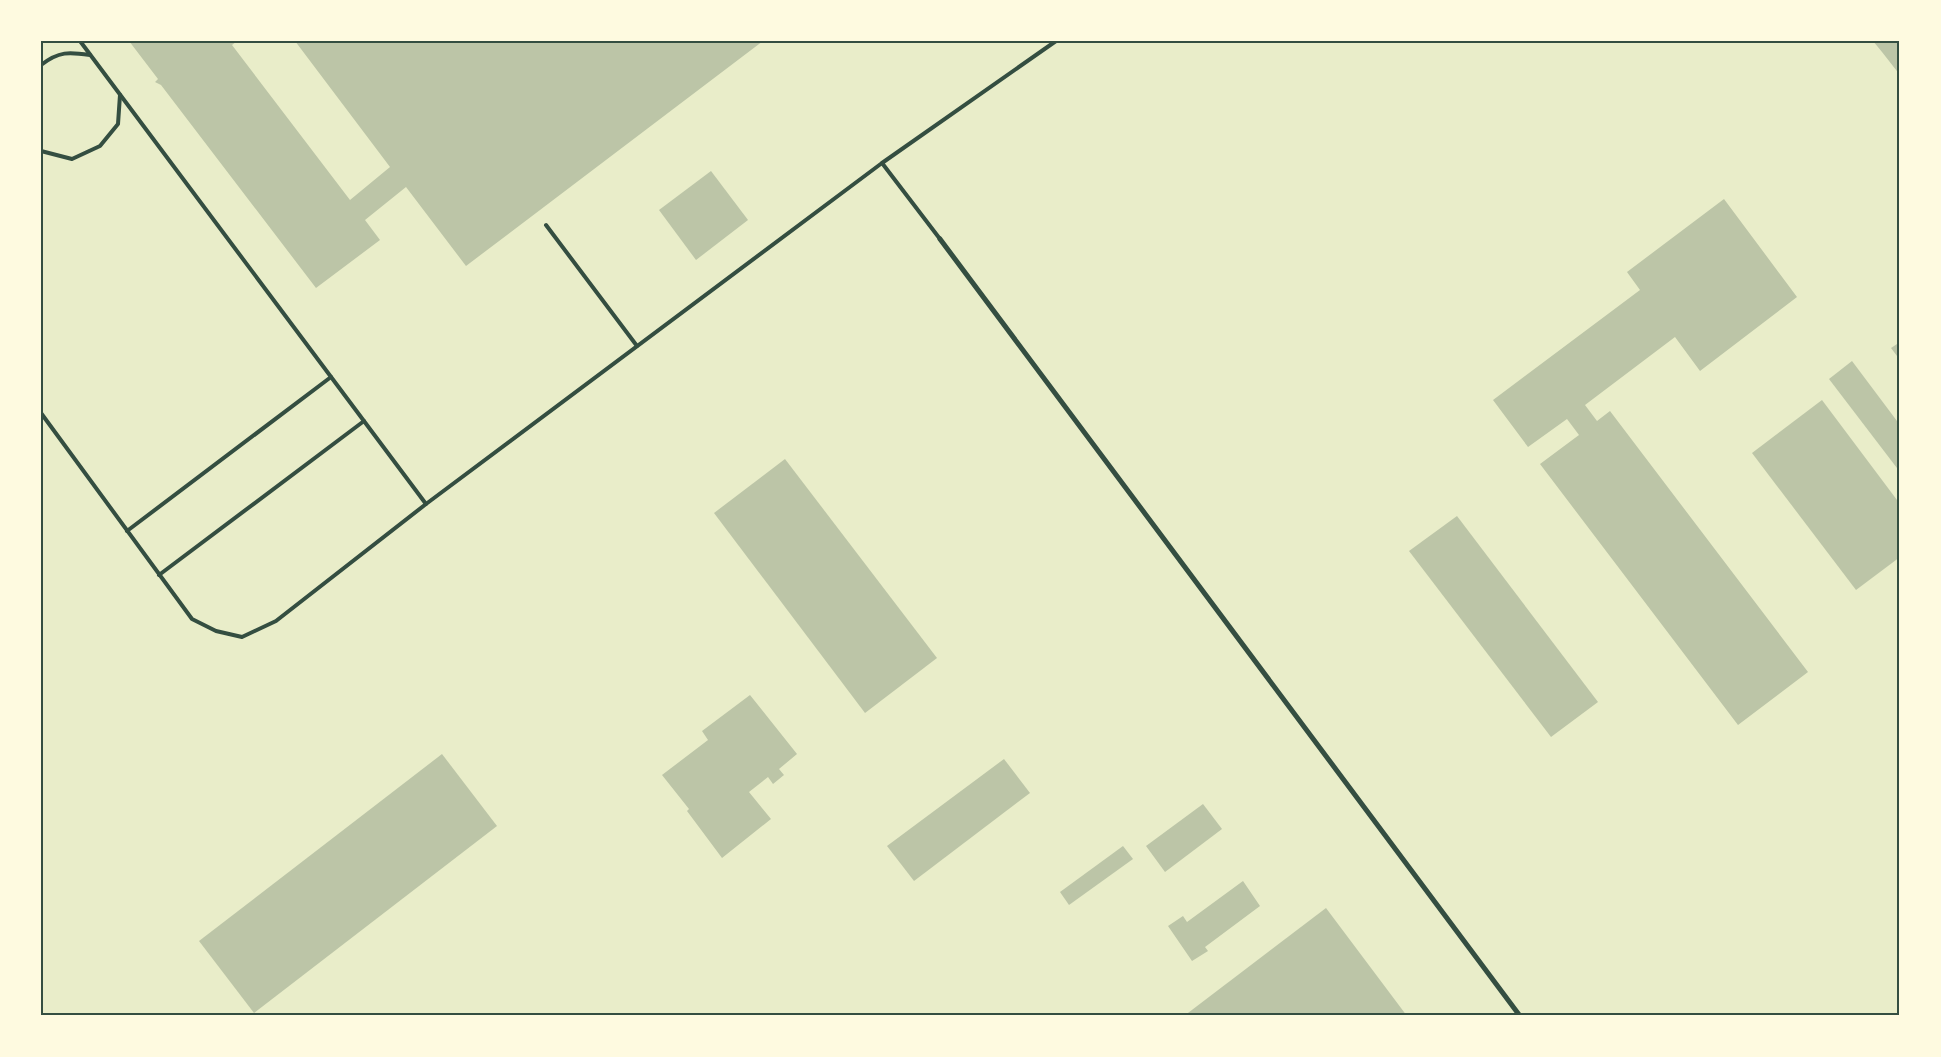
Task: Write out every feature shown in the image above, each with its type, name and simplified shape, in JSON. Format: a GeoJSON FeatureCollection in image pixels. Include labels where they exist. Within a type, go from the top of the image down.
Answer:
{"type":"FeatureCollection","features":[{"type":"Feature","properties":{"kind":"street"},"geometry":{"type":"LineString","coordinates":[[940,240],[1520,1016]]}},
{"type":"Feature","properties":{"kind":"lane"},"geometry":{"type":"LineString","coordinates":[[80,41],[426,504]]}},
{"type":"Feature","properties":{"kind":"lane"},"geometry":{"type":"LineString","coordinates":[[41,413],[192,619],[216,631],[242,637],[276,621],[426,504],[882,162],[1056,41]]}},
{"type":"Feature","properties":{"kind":"lane"},"geometry":{"type":"LineString","coordinates":[[41,65],[48,59],[65,52],[90,55]]}},
{"type":"Feature","properties":{"kind":"lane"},"geometry":{"type":"LineString","coordinates":[[41,151],[72,159],[100,146],[118,124],[120,95]]}},
{"type":"Feature","properties":{"kind":"lane"},"geometry":{"type":"LineString","coordinates":[[882,162],[940,240]]}},
{"type":"Feature","properties":{"kind":"lane"},"geometry":{"type":"LineString","coordinates":[[546,224],[637,346]]}},
{"type":"Feature","properties":{"kind":"lane"},"geometry":{"type":"LineString","coordinates":[[127,531],[331,377]]}},
{"type":"Feature","properties":{"kind":"lane"},"geometry":{"type":"LineString","coordinates":[[159,575],[364,421]]}},
{"type":"Feature","properties":{"kind":"building"},"geometry":{"type":"Polygon","coordinates":[[[129,41],[237,41],[232,45],[350,200],[390,167],[295,41],[763,41],[466,266],[406,187],[365,220],[380,240],[316,288],[161,85],[155,82],[158,79],[129,41]]]}},
{"type":"Feature","properties":{"kind":"building"},"geometry":{"type":"Polygon","coordinates":[[[1873,41],[1900,41],[1900,75],[1882,52],[1873,41]]]}},
{"type":"Feature","properties":{"kind":"building"},"geometry":{"type":"Polygon","coordinates":[[[711,171],[748,220],[696,260],[659,210],[711,171]]]}},
{"type":"Feature","properties":{"kind":"building"},"geometry":{"type":"Polygon","coordinates":[[[1724,199],[1797,297],[1700,371],[1675,337],[1585,405],[1597,421],[1610,411],[1808,672],[1738,725],[1540,464],[1579,435],[1567,419],[1528,447],[1493,400],[1640,290],[1627,272],[1724,199]]]}},
{"type":"Feature","properties":{"kind":"building"},"geometry":{"type":"Polygon","coordinates":[[[1900,342],[1900,360],[1891,348],[1900,342]]]}},
{"type":"Feature","properties":{"kind":"building"},"geometry":{"type":"Polygon","coordinates":[[[1852,361],[1900,425],[1900,472],[1829,379],[1852,361]]]}},
{"type":"Feature","properties":{"kind":"building"},"geometry":{"type":"Polygon","coordinates":[[[1822,400],[1900,504],[1900,557],[1856,590],[1752,453],[1822,400]]]}},
{"type":"Feature","properties":{"kind":"building"},"geometry":{"type":"Polygon","coordinates":[[[785,459],[937,658],[865,713],[714,513],[785,459]]]}},
{"type":"Feature","properties":{"kind":"building"},"geometry":{"type":"Polygon","coordinates":[[[1457,516],[1598,702],[1551,737],[1409,551],[1457,516]]]}},
{"type":"Feature","properties":{"kind":"building"},"geometry":{"type":"Polygon","coordinates":[[[750,695],[797,754],[779,769],[784,775],[773,784],[768,777],[749,792],[771,819],[722,858],[687,811],[689,809],[662,775],[708,740],[702,731],[750,695]]]}},
{"type":"Feature","properties":{"kind":"building"},"geometry":{"type":"Polygon","coordinates":[[[442,754],[497,826],[254,1013],[199,941],[442,754]]]}},
{"type":"Feature","properties":{"kind":"building"},"geometry":{"type":"Polygon","coordinates":[[[1004,759],[1030,793],[914,881],[887,846],[1004,759]]]}},
{"type":"Feature","properties":{"kind":"building"},"geometry":{"type":"Polygon","coordinates":[[[1203,804],[1222,829],[1165,872],[1146,846],[1203,804]]]}},
{"type":"Feature","properties":{"kind":"building"},"geometry":{"type":"Polygon","coordinates":[[[1123,846],[1133,859],[1069,905],[1060,892],[1123,846]]]}},
{"type":"Feature","properties":{"kind":"building"},"geometry":{"type":"Polygon","coordinates":[[[1243,881],[1260,906],[1205,947],[1208,951],[1192,961],[1168,926],[1183,916],[1187,922],[1243,881]]]}},
{"type":"Feature","properties":{"kind":"building"},"geometry":{"type":"Polygon","coordinates":[[[1326,908],[1407,1016],[1184,1016],[1326,908]]]}}]}
